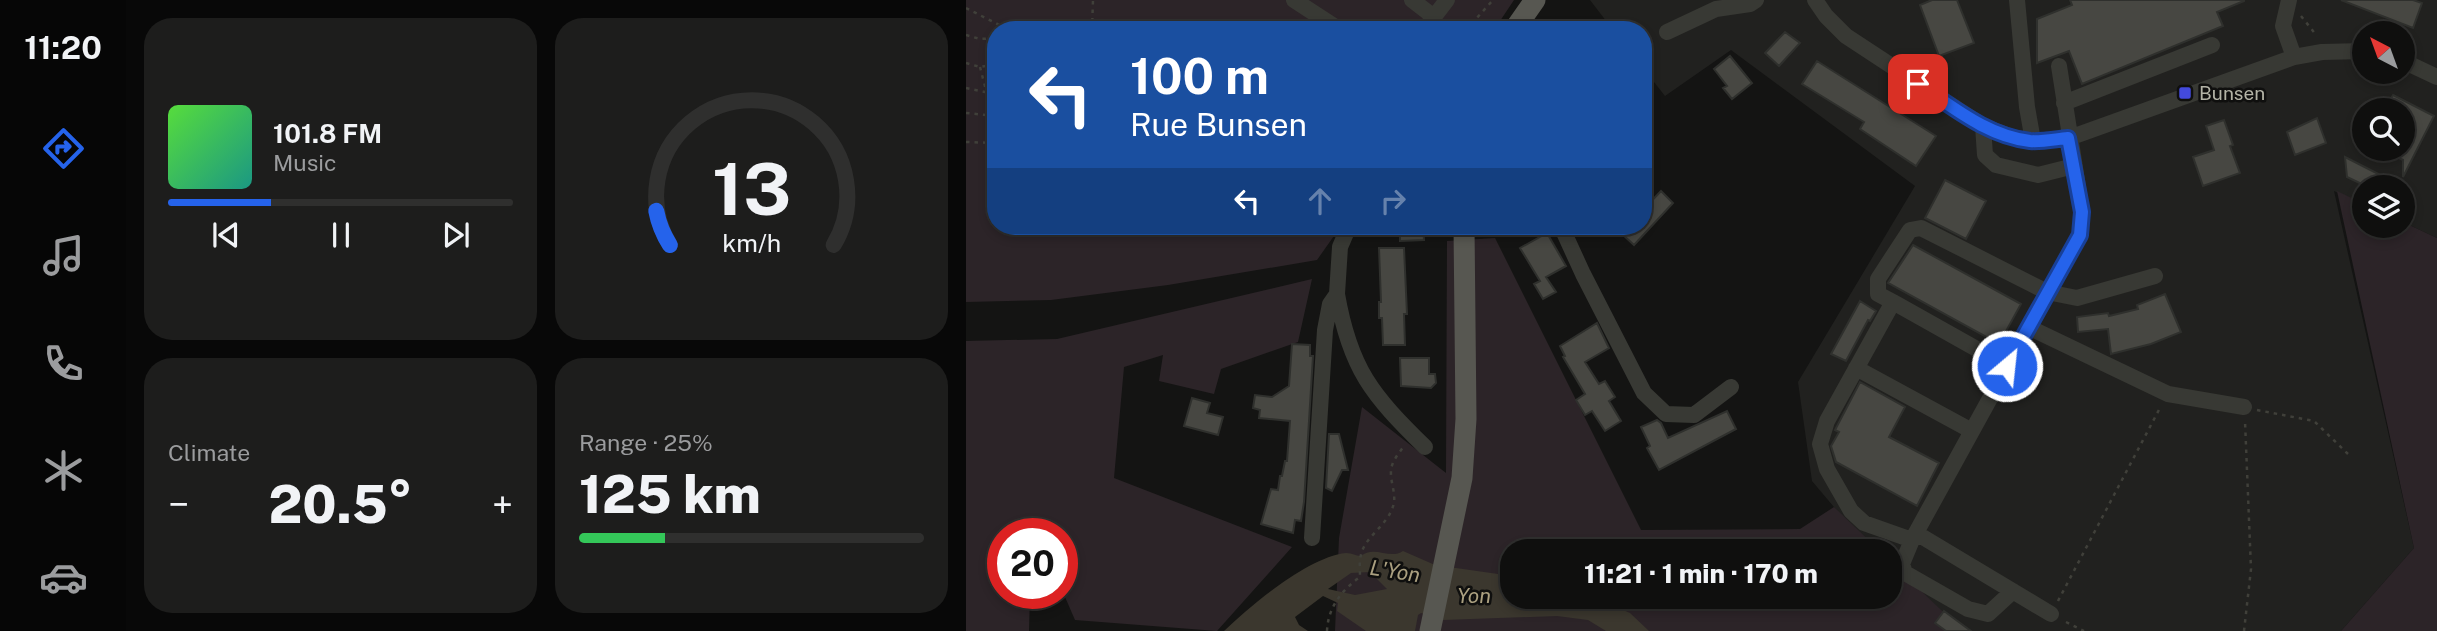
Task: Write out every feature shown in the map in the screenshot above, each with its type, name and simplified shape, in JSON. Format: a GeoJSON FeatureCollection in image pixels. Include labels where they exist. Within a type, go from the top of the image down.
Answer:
{"type":"FeatureCollection","features":[{"type":"Feature","properties":{"kind":"main road"},"geometry":{"type":"LineString","coordinates":[[1520,21],[1535,0]]}},
{"type":"Feature","properties":{"kind":"main road"},"geometry":{"type":"LineString","coordinates":[[1431,626],[1462,478],[1466,419],[1464,235]]}},
{"type":"Feature","properties":{"kind":"street"},"geometry":{"type":"LineString","coordinates":[[1294,0],[1326,21]]}},
{"type":"Feature","properties":{"kind":"street"},"geometry":{"type":"LineString","coordinates":[[1412,0],[1428,21]]}},
{"type":"Feature","properties":{"kind":"street"},"geometry":{"type":"LineString","coordinates":[[1431,21],[1447,0]]}},
{"type":"Feature","properties":{"kind":"street"},"geometry":{"type":"LineString","coordinates":[[1667,33],[1716,9],[1750,4],[1756,0]]}},
{"type":"Feature","properties":{"kind":"street"},"geometry":{"type":"LineString","coordinates":[[1815,0],[1826,16],[1846,36],[1983,127],[2012,138],[2033,141],[2068,138],[2294,57],[2322,52],[2352,51]]}},
{"type":"Feature","properties":{"kind":"street"},"geometry":{"type":"LineString","coordinates":[[2017,0],[2027,107],[2033,141]]}},
{"type":"Feature","properties":{"kind":"street"},"geometry":{"type":"LineString","coordinates":[[2288,5],[2283,26],[2294,57]]}},
{"type":"Feature","properties":{"kind":"street"},"geometry":{"type":"LineString","coordinates":[[2064,103],[2212,45]]}},
{"type":"Feature","properties":{"kind":"street"},"geometry":{"type":"LineString","coordinates":[[2013,591],[1988,614],[1968,609],[1905,573],[1902,564],[1914,537],[2080,235],[2082,212],[2068,138],[2059,66]]}},
{"type":"Feature","properties":{"kind":"street"},"geometry":{"type":"LineString","coordinates":[[2415,67],[2437,77]]}},
{"type":"Feature","properties":{"kind":"street"},"geometry":{"type":"LineString","coordinates":[[1983,127],[1985,155],[1996,166],[2038,174],[2074,166]]}},
{"type":"Feature","properties":{"kind":"street"},"geometry":{"type":"LineString","coordinates":[[2007,366],[1878,294],[1878,279],[1909,230],[1921,228],[2047,292],[2077,298],[2155,276]]}},
{"type":"Feature","properties":{"kind":"street"},"geometry":{"type":"LineString","coordinates":[[1345,235],[1340,247],[1337,294],[1345,332],[1363,378],[1380,401],[1425,447]]}},
{"type":"Feature","properties":{"kind":"street"},"geometry":{"type":"LineString","coordinates":[[1565,235],[1644,393],[1666,414],[1694,415],[1731,387]]}},
{"type":"Feature","properties":{"kind":"street"},"geometry":{"type":"LineString","coordinates":[[1312,538],[1325,330],[1331,304],[1337,294]]}},
{"type":"Feature","properties":{"kind":"street"},"geometry":{"type":"LineString","coordinates":[[1893,302],[1827,421],[1820,444],[1826,470],[1851,511],[1864,523],[1914,537],[2051,614]]}},
{"type":"Feature","properties":{"kind":"street"},"geometry":{"type":"LineString","coordinates":[[2028,327],[2168,394],[2244,407]]}},
{"type":"Feature","properties":{"kind":"street"},"geometry":{"type":"LineString","coordinates":[[1856,368],[1972,431]]}},
{"type":"Feature","properties":{"kind":"path"},"geometry":{"type":"LineString","coordinates":[[1092,21],[1093,0]]}},
{"type":"Feature","properties":{"kind":"path"},"geometry":{"type":"LineString","coordinates":[[1474,21],[1493,0]]}},
{"type":"Feature","properties":{"kind":"path"},"geometry":{"type":"LineString","coordinates":[[2288,5],[2320,40],[2322,52]]}},
{"type":"Feature","properties":{"kind":"path"},"geometry":{"type":"LineString","coordinates":[[966,8],[991,21]]}},
{"type":"Feature","properties":{"kind":"path"},"geometry":{"type":"LineString","coordinates":[[966,35],[987,39]]}},
{"type":"Feature","properties":{"kind":"path"},"geometry":{"type":"LineString","coordinates":[[966,63],[987,65]]}},
{"type":"Feature","properties":{"kind":"path"},"geometry":{"type":"LineString","coordinates":[[980,66],[987,97]]}},
{"type":"Feature","properties":{"kind":"path"},"geometry":{"type":"LineString","coordinates":[[966,88],[985,92]]}},
{"type":"Feature","properties":{"kind":"path"},"geometry":{"type":"LineString","coordinates":[[966,113],[987,115]]}},
{"type":"Feature","properties":{"kind":"path"},"geometry":{"type":"LineString","coordinates":[[966,142],[987,143]]}},
{"type":"Feature","properties":{"kind":"path"},"geometry":{"type":"LineString","coordinates":[[2084,631],[2051,614],[2168,394]]}},
{"type":"Feature","properties":{"kind":"path"},"geometry":{"type":"LineString","coordinates":[[2244,631],[2251,569],[2244,407],[2314,421],[2348,454]]}},
{"type":"Feature","properties":{"kind":"path"},"geometry":{"type":"LineString","coordinates":[[1327,631],[1333,606],[1344,589],[1360,577],[1361,553],[1370,538],[1382,528],[1393,508],[1395,495],[1391,471],[1396,456],[1413,435]]}},
{"type":"Feature","properties":{"kind":"shaded area"},"geometry":{"type":"Polygon","coordinates":[[[966,0],[1514,0],[1500,21],[987,21],[987,235],[1335,235],[1317,260],[1168,285],[1051,300],[966,302],[966,0]]]}},
{"type":"Feature","properties":{"kind":"shaded area"},"geometry":{"type":"Polygon","coordinates":[[[1590,0],[2437,0],[2437,238],[2415,228],[2415,175],[2352,175],[2352,199],[2334,191],[2414,548],[2341,631],[1957,631],[1902,580],[1902,539],[1861,539],[1812,481],[1798,382],[1915,186],[1731,50],[1665,96],[1652,79],[1652,21],[1606,21],[1590,0]]]}},
{"type":"Feature","properties":{"kind":"shaded area"},"geometry":{"type":"Polygon","coordinates":[[[2337,191],[2352,198],[2352,238],[2415,238],[2415,228],[2437,238],[2437,631],[2341,631],[2414,548],[2337,191]]]}},
{"type":"Feature","properties":{"kind":"shaded area"},"geometry":{"type":"Polygon","coordinates":[[[1495,238],[1641,530],[1800,529],[1834,507],[1867,539],[1500,539],[1500,609],[1902,609],[1902,573],[1963,631],[1335,631],[1339,538],[1362,407],[1446,473],[1447,241],[1495,238]]]}},
{"type":"Feature","properties":{"kind":"shaded area"},"geometry":{"type":"Polygon","coordinates":[[[1312,279],[1298,342],[1221,369],[1214,394],[1159,381],[1163,355],[1124,367],[1114,478],[1292,547],[1217,631],[1075,620],[1070,609],[1078,609],[1078,518],[987,518],[987,609],[1030,609],[1029,631],[966,631],[966,341],[1057,339],[1312,279]]]}},
{"type":"Feature","properties":{"kind":"water"},"geometry":{"type":"Polygon","coordinates":[[[1403,551],[1435,565],[1500,574],[1500,609],[1621,609],[1630,613],[1649,631],[1606,631],[1588,620],[1557,616],[1443,620],[1421,613],[1418,615],[1415,631],[1366,631],[1337,611],[1338,603],[1323,596],[1295,617],[1299,625],[1308,631],[1224,631],[1264,596],[1315,563],[1346,553],[1361,556],[1371,552],[1393,554],[1403,551]],[[1370,572],[1351,573],[1328,589],[1355,595],[1387,589],[1370,572]]]}},
{"type":"Feature","properties":{"kind":"building"},"geometry":{"type":"Polygon","coordinates":[[[1932,0],[1957,0],[1974,43],[1939,56],[1920,5],[1932,0]]]}},
{"type":"Feature","properties":{"kind":"building"},"geometry":{"type":"Polygon","coordinates":[[[2070,0],[2244,1],[2217,12],[2223,26],[2082,84],[2069,51],[2037,63],[2037,19],[2072,5],[2070,0]]]}},
{"type":"Feature","properties":{"kind":"building"},"geometry":{"type":"Polygon","coordinates":[[[2341,0],[2413,0],[2422,3],[2415,22],[2395,21],[2341,0]]]}},
{"type":"Feature","properties":{"kind":"building"},"geometry":{"type":"Polygon","coordinates":[[[1785,32],[1800,43],[1779,66],[1765,53],[1785,32]]]}},
{"type":"Feature","properties":{"kind":"building"},"geometry":{"type":"Polygon","coordinates":[[[1730,56],[1752,83],[1732,99],[1723,88],[1727,86],[1714,69],[1730,56]]]}},
{"type":"Feature","properties":{"kind":"building"},"geometry":{"type":"Polygon","coordinates":[[[1817,61],[1936,136],[1916,166],[1860,129],[1864,122],[1802,84],[1817,61]]]}},
{"type":"Feature","properties":{"kind":"building"},"geometry":{"type":"Polygon","coordinates":[[[2415,106],[2434,116],[2415,153],[2415,106]]]}},
{"type":"Feature","properties":{"kind":"building"},"geometry":{"type":"Polygon","coordinates":[[[2317,118],[2326,143],[2295,155],[2287,132],[2317,118]]]}},
{"type":"Feature","properties":{"kind":"building"},"geometry":{"type":"Polygon","coordinates":[[[2224,120],[2240,173],[2203,186],[2193,157],[2214,150],[2206,126],[2224,120]]]}},
{"type":"Feature","properties":{"kind":"building"},"geometry":{"type":"Polygon","coordinates":[[[2345,157],[2380,175],[2352,175],[2352,179],[2347,177],[2345,157]]]}},
{"type":"Feature","properties":{"kind":"building"},"geometry":{"type":"Polygon","coordinates":[[[2403,161],[2411,161],[2404,175],[2403,161]]]}},
{"type":"Feature","properties":{"kind":"building"},"geometry":{"type":"Polygon","coordinates":[[[1945,180],[1986,201],[1966,239],[1925,218],[1945,180]]]}},
{"type":"Feature","properties":{"kind":"building"},"geometry":{"type":"Polygon","coordinates":[[[1661,191],[1673,203],[1652,226],[1652,200],[1661,191]]]}},
{"type":"Feature","properties":{"kind":"building"},"geometry":{"type":"Polygon","coordinates":[[[1400,235],[1424,235],[1424,240],[1400,241],[1400,235]]]}},
{"type":"Feature","properties":{"kind":"building"},"geometry":{"type":"Polygon","coordinates":[[[1548,235],[1566,266],[1546,277],[1556,292],[1543,299],[1534,284],[1540,281],[1520,248],[1548,235]]]}},
{"type":"Feature","properties":{"kind":"building"},"geometry":{"type":"Polygon","coordinates":[[[1623,235],[1643,235],[1634,245],[1623,235]]]}},
{"type":"Feature","properties":{"kind":"building"},"geometry":{"type":"Polygon","coordinates":[[[1913,245],[2021,304],[1999,344],[1888,283],[1913,245]]]}},
{"type":"Feature","properties":{"kind":"building"},"geometry":{"type":"Polygon","coordinates":[[[1379,248],[1404,248],[1407,314],[1404,314],[1405,345],[1383,345],[1382,318],[1379,318],[1379,248]]]}},
{"type":"Feature","properties":{"kind":"building"},"geometry":{"type":"Polygon","coordinates":[[[2165,294],[2181,332],[2151,344],[2111,354],[2108,329],[2078,332],[2077,317],[2108,313],[2109,316],[2138,309],[2137,305],[2165,294]]]}},
{"type":"Feature","properties":{"kind":"building"},"geometry":{"type":"Polygon","coordinates":[[[1860,301],[1876,311],[1870,321],[1868,320],[1846,361],[1831,354],[1860,301]]]}},
{"type":"Feature","properties":{"kind":"building"},"geometry":{"type":"Polygon","coordinates":[[[1597,323],[1609,348],[1585,362],[1599,384],[1605,381],[1615,397],[1609,401],[1621,421],[1605,431],[1592,411],[1585,415],[1576,400],[1585,394],[1563,357],[1565,356],[1560,346],[1597,323]]]}},
{"type":"Feature","properties":{"kind":"building"},"geometry":{"type":"Polygon","coordinates":[[[1292,344],[1310,345],[1310,356],[1313,356],[1304,502],[1301,521],[1295,520],[1293,533],[1261,524],[1271,489],[1278,490],[1280,476],[1287,461],[1290,421],[1259,418],[1260,410],[1253,408],[1255,395],[1272,397],[1289,386],[1292,344]]]}},
{"type":"Feature","properties":{"kind":"building"},"geometry":{"type":"Polygon","coordinates":[[[1400,358],[1429,358],[1429,374],[1435,374],[1436,383],[1431,388],[1401,386],[1400,358]]]}},
{"type":"Feature","properties":{"kind":"building"},"geometry":{"type":"Polygon","coordinates":[[[1860,382],[1905,407],[1889,437],[1939,463],[1917,506],[1836,462],[1831,446],[1839,432],[1835,430],[1860,382]]]}},
{"type":"Feature","properties":{"kind":"building"},"geometry":{"type":"Polygon","coordinates":[[[1192,398],[1210,403],[1207,413],[1223,417],[1218,435],[1184,426],[1192,398]]]}},
{"type":"Feature","properties":{"kind":"building"},"geometry":{"type":"Polygon","coordinates":[[[1727,411],[1736,429],[1659,470],[1647,448],[1650,446],[1641,427],[1657,420],[1668,438],[1727,411]]]}},
{"type":"Feature","properties":{"kind":"building"},"geometry":{"type":"Polygon","coordinates":[[[1329,434],[1339,434],[1348,470],[1342,470],[1332,491],[1326,488],[1329,434]]]}},
{"type":"Feature","properties":{"kind":"building"},"geometry":{"type":"Polygon","coordinates":[[[1944,611],[1971,631],[1946,631],[1935,623],[1944,611]]]}},
{"type":"Feature","properties":{"kind":"place","name":"Bunsen"},"geometry":{"type":"Point","coordinates":[2185,93]}},
{"type":"Feature","properties":{"kind":"route"},"geometry":{"type":"LineString","coordinates":[[1918,84],[1983,127],[2012,138],[2033,141],[2068,138],[2082,212],[2080,235],[2007,366]]}},
{"type":"Feature","properties":{"kind":"water label","name":"L'Yon"},"geometry":{"type":"Point","coordinates":[1395,571]}},
{"type":"Feature","properties":{"kind":"water label","name":"Yon"},"geometry":{"type":"Point","coordinates":[1474,595]}}]}
